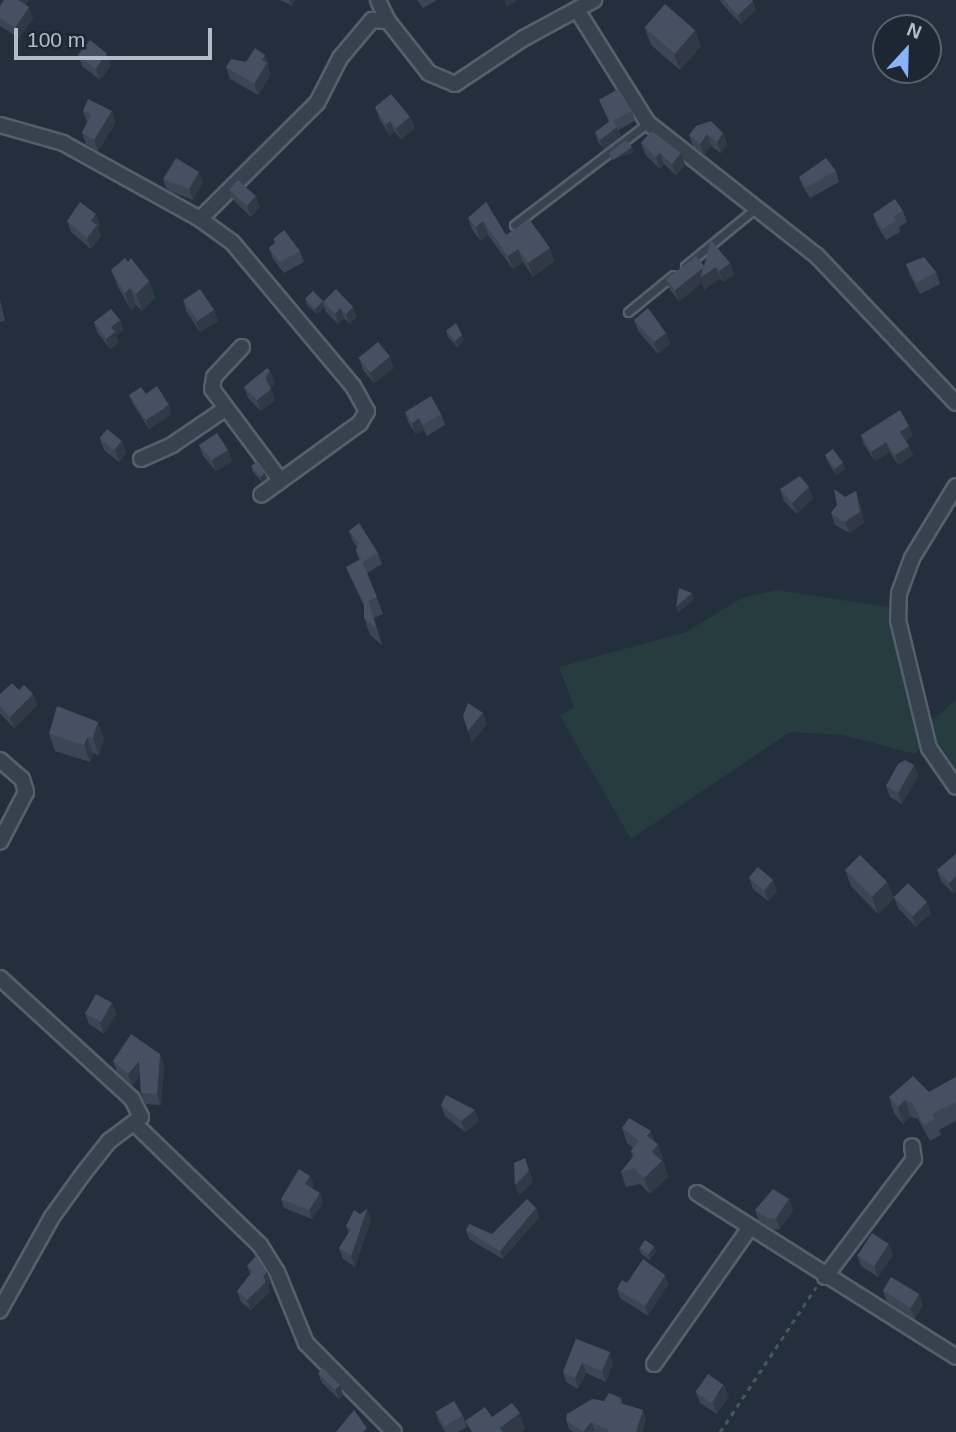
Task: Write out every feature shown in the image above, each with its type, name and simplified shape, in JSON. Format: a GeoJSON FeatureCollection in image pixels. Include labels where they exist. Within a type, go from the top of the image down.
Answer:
{"type":"FeatureCollection","features":[{"type":"Feature","properties":{"kind":"street"},"geometry":{"type":"LineString","coordinates":[[378,0],[388,21],[429,73],[455,84],[594,0]]}},
{"type":"Feature","properties":{"kind":"street"},"geometry":{"type":"LineString","coordinates":[[577,10],[648,122],[817,256],[956,403]]}},
{"type":"Feature","properties":{"kind":"street"},"geometry":{"type":"LineString","coordinates":[[200,219],[317,103],[340,58],[365,24],[381,18],[388,21]]}},
{"type":"Feature","properties":{"kind":"street"},"geometry":{"type":"LineString","coordinates":[[0,125],[63,143],[200,219],[232,242],[353,386],[367,411],[360,423],[261,495]]}},
{"type":"Feature","properties":{"kind":"street"},"geometry":{"type":"LineString","coordinates":[[242,347],[214,377],[212,389],[225,410],[280,480]]}},
{"type":"Feature","properties":{"kind":"street"},"geometry":{"type":"LineString","coordinates":[[141,459],[172,445],[225,410]]}},
{"type":"Feature","properties":{"kind":"street"},"geometry":{"type":"LineString","coordinates":[[956,486],[912,558],[899,594],[898,620],[929,748],[956,787]]}},
{"type":"Feature","properties":{"kind":"street"},"geometry":{"type":"LineString","coordinates":[[0,760],[22,779],[26,792],[0,842]]}},
{"type":"Feature","properties":{"kind":"street"},"geometry":{"type":"LineString","coordinates":[[0,978],[132,1099],[141,1117],[136,1125],[109,1141],[83,1174],[52,1217],[0,1310]]}},
{"type":"Feature","properties":{"kind":"street"},"geometry":{"type":"LineString","coordinates":[[136,1125],[260,1245],[277,1272],[291,1315],[306,1343],[394,1432]]}},
{"type":"Feature","properties":{"kind":"street"},"geometry":{"type":"LineString","coordinates":[[825,1277],[914,1159],[912,1146]]}},
{"type":"Feature","properties":{"kind":"street"},"geometry":{"type":"LineString","coordinates":[[697,1193],[749,1229],[956,1357]]}},
{"type":"Feature","properties":{"kind":"street"},"geometry":{"type":"LineString","coordinates":[[654,1364],[749,1229]]}},
{"type":"Feature","properties":{"kind":"lane"},"geometry":{"type":"LineString","coordinates":[[514,225],[648,122]]}},
{"type":"Feature","properties":{"kind":"lane"},"geometry":{"type":"LineString","coordinates":[[628,312],[757,206]]}},
{"type":"Feature","properties":{"kind":"path"},"geometry":{"type":"LineString","coordinates":[[720,1432],[825,1277]]}},
{"type":"Feature","properties":{"kind":"green space"},"geometry":{"type":"Polygon","coordinates":[[[777,590],[888,607],[924,745],[915,754],[843,735],[790,732],[631,839],[560,716],[574,708],[559,667],[686,632],[742,598],[777,590]]]}},
{"type":"Feature","properties":{"kind":"green space"},"geometry":{"type":"Polygon","coordinates":[[[956,700],[956,769],[926,725],[956,700]]]}},
{"type":"Feature","properties":{"kind":"building"},"geometry":{"type":"Polygon","coordinates":[[[4,0],[18,0],[29,7],[15,28],[0,18],[0,6],[4,0]]]}},
{"type":"Feature","properties":{"kind":"building"},"geometry":{"type":"Polygon","coordinates":[[[724,0],[752,0],[753,1],[738,15],[724,0]]]}},
{"type":"Feature","properties":{"kind":"building"},"geometry":{"type":"Polygon","coordinates":[[[665,4],[695,30],[675,54],[645,27],[665,4]]]}},
{"type":"Feature","properties":{"kind":"building"},"geometry":{"type":"Polygon","coordinates":[[[90,40],[107,54],[95,69],[78,55],[90,40]]]}},
{"type":"Feature","properties":{"kind":"building"},"geometry":{"type":"Polygon","coordinates":[[[255,48],[265,55],[262,60],[267,63],[254,84],[226,67],[231,59],[246,62],[255,48]]]}},
{"type":"Feature","properties":{"kind":"building"},"geometry":{"type":"Polygon","coordinates":[[[618,89],[632,111],[613,121],[617,127],[600,140],[595,132],[610,121],[599,100],[618,89]]]}},
{"type":"Feature","properties":{"kind":"building"},"geometry":{"type":"Polygon","coordinates":[[[391,94],[410,117],[396,128],[390,121],[386,125],[375,107],[391,94]]]}},
{"type":"Feature","properties":{"kind":"building"},"geometry":{"type":"Polygon","coordinates":[[[88,99],[112,111],[94,140],[82,133],[91,114],[83,111],[88,99]]]}},
{"type":"Feature","properties":{"kind":"building"},"geometry":{"type":"Polygon","coordinates":[[[711,121],[723,133],[717,142],[707,134],[700,144],[689,135],[696,126],[711,121]]]}},
{"type":"Feature","properties":{"kind":"building"},"geometry":{"type":"Polygon","coordinates":[[[652,131],[681,153],[672,164],[660,153],[656,157],[641,143],[652,131]]]}},
{"type":"Feature","properties":{"kind":"building"},"geometry":{"type":"Polygon","coordinates":[[[626,140],[632,147],[613,160],[609,153],[626,140]]]}},
{"type":"Feature","properties":{"kind":"building"},"geometry":{"type":"Polygon","coordinates":[[[176,158],[199,172],[189,189],[163,179],[176,158]]]}},
{"type":"Feature","properties":{"kind":"building"},"geometry":{"type":"Polygon","coordinates":[[[826,158],[836,171],[806,187],[799,177],[826,158]]]}},
{"type":"Feature","properties":{"kind":"building"},"geometry":{"type":"Polygon","coordinates":[[[238,180],[256,196],[247,206],[229,190],[238,180]]]}},
{"type":"Feature","properties":{"kind":"building"},"geometry":{"type":"Polygon","coordinates":[[[895,199],[903,211],[894,216],[896,221],[882,229],[873,214],[895,199]]]}},
{"type":"Feature","properties":{"kind":"building"},"geometry":{"type":"Polygon","coordinates":[[[80,202],[96,214],[91,221],[97,225],[87,238],[67,221],[80,202]]]}},
{"type":"Feature","properties":{"kind":"building"},"geometry":{"type":"Polygon","coordinates":[[[486,202],[506,235],[529,219],[550,248],[528,263],[518,249],[508,256],[483,221],[476,227],[468,218],[486,202]]]}},
{"type":"Feature","properties":{"kind":"building"},"geometry":{"type":"Polygon","coordinates":[[[284,230],[300,251],[280,262],[269,248],[276,242],[273,239],[284,230]]]}},
{"type":"Feature","properties":{"kind":"building"},"geometry":{"type":"Polygon","coordinates":[[[711,240],[730,263],[719,271],[716,267],[700,278],[703,268],[675,290],[666,279],[696,256],[704,266],[711,240]]]}},
{"type":"Feature","properties":{"kind":"building"},"geometry":{"type":"Polygon","coordinates":[[[924,257],[936,272],[916,283],[906,264],[924,257]]]}},
{"type":"Feature","properties":{"kind":"building"},"geometry":{"type":"Polygon","coordinates":[[[125,258],[128,262],[131,258],[149,281],[136,294],[130,288],[125,293],[111,270],[125,258]]]}},
{"type":"Feature","properties":{"kind":"building"},"geometry":{"type":"Polygon","coordinates":[[[200,289],[214,310],[197,321],[183,300],[200,289]]]}},
{"type":"Feature","properties":{"kind":"building"},"geometry":{"type":"Polygon","coordinates":[[[336,289],[353,307],[346,314],[340,308],[335,314],[323,302],[336,289]]]}},
{"type":"Feature","properties":{"kind":"building"},"geometry":{"type":"Polygon","coordinates":[[[313,291],[323,301],[315,309],[305,299],[313,291]]]}},
{"type":"Feature","properties":{"kind":"building"},"geometry":{"type":"Polygon","coordinates":[[[648,308],[666,333],[654,342],[634,320],[648,308]]]}},
{"type":"Feature","properties":{"kind":"building"},"geometry":{"type":"Polygon","coordinates":[[[111,309],[120,320],[111,327],[115,332],[106,339],[94,322],[111,309]]]}},
{"type":"Feature","properties":{"kind":"building"},"geometry":{"type":"Polygon","coordinates":[[[456,323],[462,335],[455,341],[446,331],[456,323]]]}},
{"type":"Feature","properties":{"kind":"building"},"geometry":{"type":"Polygon","coordinates":[[[378,342],[390,357],[371,372],[359,358],[378,342]]]}},
{"type":"Feature","properties":{"kind":"building"},"geometry":{"type":"Polygon","coordinates":[[[267,368],[270,371],[265,378],[271,389],[257,400],[244,387],[267,368]]]}},
{"type":"Feature","properties":{"kind":"building"},"geometry":{"type":"Polygon","coordinates":[[[157,386],[169,405],[146,420],[129,395],[141,387],[146,394],[157,386]]]}},
{"type":"Feature","properties":{"kind":"building"},"geometry":{"type":"Polygon","coordinates":[[[431,396],[441,414],[423,425],[419,418],[412,423],[405,412],[431,396]]]}},
{"type":"Feature","properties":{"kind":"building"},"geometry":{"type":"Polygon","coordinates":[[[900,410],[909,426],[900,432],[909,446],[895,455],[886,442],[871,452],[861,435],[900,410]]]}},
{"type":"Feature","properties":{"kind":"building"},"geometry":{"type":"Polygon","coordinates":[[[107,429],[122,441],[114,450],[99,438],[107,429]]]}},
{"type":"Feature","properties":{"kind":"building"},"geometry":{"type":"Polygon","coordinates":[[[217,433],[228,450],[212,460],[199,445],[217,433]]]}},
{"type":"Feature","properties":{"kind":"building"},"geometry":{"type":"Polygon","coordinates":[[[833,449],[843,463],[835,469],[825,455],[833,449]]]}},
{"type":"Feature","properties":{"kind":"building"},"geometry":{"type":"Polygon","coordinates":[[[257,462],[265,473],[260,477],[251,466],[257,462]]]}},
{"type":"Feature","properties":{"kind":"building"},"geometry":{"type":"Polygon","coordinates":[[[800,476],[809,487],[792,503],[780,489],[800,476]]]}},
{"type":"Feature","properties":{"kind":"building"},"geometry":{"type":"Polygon","coordinates":[[[834,489],[845,497],[856,491],[860,512],[845,522],[831,513],[837,505],[834,489]]]}},
{"type":"Feature","properties":{"kind":"building"},"geometry":{"type":"Polygon","coordinates":[[[359,523],[378,553],[362,562],[356,550],[359,543],[349,531],[359,523]]]}},
{"type":"Feature","properties":{"kind":"building"},"geometry":{"type":"Polygon","coordinates":[[[361,559],[377,597],[368,601],[376,628],[364,618],[364,603],[346,567],[361,559]]]}},
{"type":"Feature","properties":{"kind":"building"},"geometry":{"type":"Polygon","coordinates":[[[679,588],[692,593],[676,607],[679,588]]]}},
{"type":"Feature","properties":{"kind":"building"},"geometry":{"type":"Polygon","coordinates":[[[12,683],[19,690],[24,685],[33,694],[10,717],[0,706],[0,694],[12,683]]]}},
{"type":"Feature","properties":{"kind":"building"},"geometry":{"type":"Polygon","coordinates":[[[468,703],[483,713],[468,731],[463,716],[468,703]]]}},
{"type":"Feature","properties":{"kind":"building"},"geometry":{"type":"Polygon","coordinates":[[[57,706],[98,722],[93,738],[87,737],[84,745],[49,734],[57,706]]]}},
{"type":"Feature","properties":{"kind":"building"},"geometry":{"type":"Polygon","coordinates":[[[905,760],[914,765],[898,793],[886,786],[898,764],[905,760]]]}},
{"type":"Feature","properties":{"kind":"building"},"geometry":{"type":"Polygon","coordinates":[[[956,854],[956,876],[949,883],[937,870],[956,854]]]}},
{"type":"Feature","properties":{"kind":"building"},"geometry":{"type":"Polygon","coordinates":[[[860,855],[887,882],[872,897],[845,870],[860,855]]]}},
{"type":"Feature","properties":{"kind":"building"},"geometry":{"type":"Polygon","coordinates":[[[758,867],[773,880],[764,891],[749,878],[758,867]]]}},
{"type":"Feature","properties":{"kind":"building"},"geometry":{"type":"Polygon","coordinates":[[[908,883],[927,902],[913,916],[894,897],[908,883]]]}},
{"type":"Feature","properties":{"kind":"building"},"geometry":{"type":"Polygon","coordinates":[[[96,994],[112,1003],[101,1022],[85,1013],[96,994]]]}},
{"type":"Feature","properties":{"kind":"building"},"geometry":{"type":"Polygon","coordinates":[[[131,1034],[160,1054],[157,1094],[141,1093],[139,1061],[128,1074],[113,1061],[131,1034]]]}},
{"type":"Feature","properties":{"kind":"building"},"geometry":{"type":"Polygon","coordinates":[[[913,1076],[929,1092],[956,1077],[956,1102],[932,1114],[935,1119],[924,1125],[912,1103],[905,1100],[898,1107],[889,1097],[913,1076]]]}},
{"type":"Feature","properties":{"kind":"building"},"geometry":{"type":"Polygon","coordinates":[[[446,1095],[475,1110],[461,1121],[441,1105],[446,1095]]]}},
{"type":"Feature","properties":{"kind":"building"},"geometry":{"type":"Polygon","coordinates":[[[629,1118],[651,1131],[647,1136],[658,1144],[652,1152],[662,1161],[644,1178],[634,1168],[621,1172],[635,1154],[631,1151],[639,1141],[622,1128],[629,1118]]]}},
{"type":"Feature","properties":{"kind":"building"},"geometry":{"type":"Polygon","coordinates":[[[525,1158],[529,1171],[515,1185],[514,1163],[525,1158]]]}},
{"type":"Feature","properties":{"kind":"building"},"geometry":{"type":"Polygon","coordinates":[[[299,1169],[310,1176],[305,1184],[320,1193],[309,1210],[281,1199],[299,1169]]]}},
{"type":"Feature","properties":{"kind":"building"},"geometry":{"type":"Polygon","coordinates":[[[773,1189],[789,1199],[776,1218],[770,1219],[755,1210],[773,1189]]]}},
{"type":"Feature","properties":{"kind":"building"},"geometry":{"type":"Polygon","coordinates":[[[527,1199],[536,1208],[500,1251],[466,1230],[469,1224],[492,1234],[527,1199]]]}},
{"type":"Feature","properties":{"kind":"building"},"geometry":{"type":"Polygon","coordinates":[[[367,1209],[351,1256],[339,1248],[351,1229],[346,1226],[354,1210],[360,1214],[367,1209]]]}},
{"type":"Feature","properties":{"kind":"building"},"geometry":{"type":"Polygon","coordinates":[[[872,1233],[889,1244],[874,1267],[857,1256],[872,1233]]]}},
{"type":"Feature","properties":{"kind":"building"},"geometry":{"type":"Polygon","coordinates":[[[645,1240],[654,1246],[649,1254],[639,1248],[645,1240]]]}},
{"type":"Feature","properties":{"kind":"building"},"geometry":{"type":"Polygon","coordinates":[[[256,1256],[267,1272],[263,1276],[266,1282],[247,1300],[237,1291],[253,1271],[247,1266],[256,1256]]]}},
{"type":"Feature","properties":{"kind":"building"},"geometry":{"type":"Polygon","coordinates":[[[643,1259],[665,1275],[645,1306],[617,1289],[622,1280],[627,1283],[643,1259]]]}},
{"type":"Feature","properties":{"kind":"building"},"geometry":{"type":"Polygon","coordinates":[[[891,1277],[919,1294],[911,1308],[883,1291],[891,1277]]]}},
{"type":"Feature","properties":{"kind":"building"},"geometry":{"type":"Polygon","coordinates":[[[576,1339],[610,1352],[602,1371],[582,1363],[575,1378],[563,1372],[576,1339]]]}},
{"type":"Feature","properties":{"kind":"building"},"geometry":{"type":"Polygon","coordinates":[[[323,1368],[340,1385],[335,1390],[318,1373],[323,1368]]]}},
{"type":"Feature","properties":{"kind":"building"},"geometry":{"type":"Polygon","coordinates":[[[708,1374],[724,1385],[711,1403],[695,1392],[708,1374]]]}},
{"type":"Feature","properties":{"kind":"building"},"geometry":{"type":"Polygon","coordinates":[[[609,1393],[621,1398],[619,1403],[643,1410],[636,1432],[608,1432],[609,1430],[591,1422],[583,1432],[566,1420],[567,1414],[592,1399],[604,1401],[609,1393]]]}},
{"type":"Feature","properties":{"kind":"building"},"geometry":{"type":"Polygon","coordinates":[[[454,1401],[463,1416],[445,1426],[436,1412],[454,1401]]]}},
{"type":"Feature","properties":{"kind":"building"},"geometry":{"type":"Polygon","coordinates":[[[512,1403],[520,1413],[500,1428],[503,1432],[472,1432],[465,1421],[485,1407],[492,1417],[512,1403]]]}},
{"type":"Feature","properties":{"kind":"building"},"geometry":{"type":"Polygon","coordinates":[[[354,1410],[367,1428],[363,1432],[336,1432],[354,1410]]]}}]}
